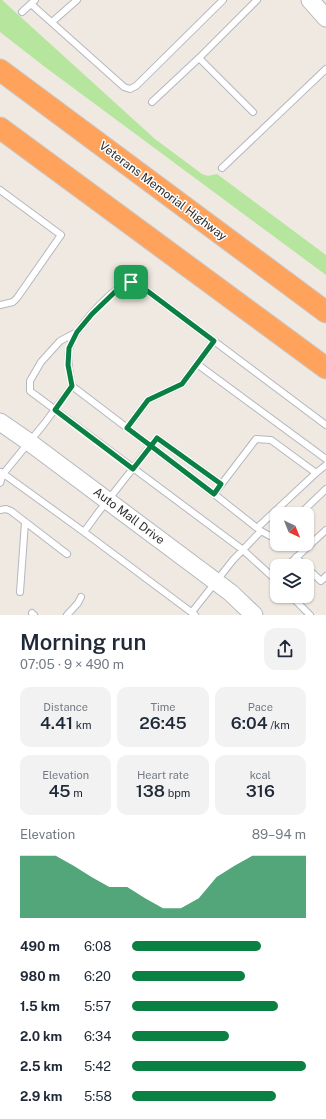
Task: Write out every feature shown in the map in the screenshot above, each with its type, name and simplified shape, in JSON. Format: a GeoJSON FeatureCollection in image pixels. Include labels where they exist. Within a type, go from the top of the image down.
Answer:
{"type":"FeatureCollection","features":[{"type":"Feature","properties":{"kind":"highway","name":"Veterans Memorial Highway"},"geometry":{"type":"LineString","coordinates":[[0,70],[326,312]]}},
{"type":"Feature","properties":{"kind":"highway"},"geometry":{"type":"LineString","coordinates":[[0,128],[326,368]]}},
{"type":"Feature","properties":{"kind":"street"},"geometry":{"type":"LineString","coordinates":[[310,0],[326,18]]}},
{"type":"Feature","properties":{"kind":"street","name":"Auto Mall Drive"},"geometry":{"type":"LineString","coordinates":[[0,422],[215,581],[254,615]]}},
{"type":"Feature","properties":{"kind":"lane"},"geometry":{"type":"LineString","coordinates":[[52,22],[77,0]]}},
{"type":"Feature","properties":{"kind":"lane"},"geometry":{"type":"LineString","coordinates":[[22,12],[33,2],[52,22],[124,87],[130,89],[136,86],[224,0]]}},
{"type":"Feature","properties":{"kind":"lane"},"geometry":{"type":"LineString","coordinates":[[152,102],[257,0]]}},
{"type":"Feature","properties":{"kind":"lane"},"geometry":{"type":"LineString","coordinates":[[199,58],[254,112]]}},
{"type":"Feature","properties":{"kind":"lane"},"geometry":{"type":"LineString","coordinates":[[222,168],[326,69]]}},
{"type":"Feature","properties":{"kind":"lane"},"geometry":{"type":"LineString","coordinates":[[0,190],[61,235],[17,298],[13,302],[0,305]]}},
{"type":"Feature","properties":{"kind":"lane"},"geometry":{"type":"LineString","coordinates":[[270,536],[259,530],[194,478],[72,386],[68,365],[69,348],[77,332],[92,314],[119,288],[131,282],[142,287],[326,425]]}},
{"type":"Feature","properties":{"kind":"lane"},"geometry":{"type":"LineString","coordinates":[[77,332],[60,341],[41,362],[30,381],[30,391],[243,550],[270,573]]}},
{"type":"Feature","properties":{"kind":"lane"},"geometry":{"type":"LineString","coordinates":[[127,428],[148,400],[182,384],[214,341]]}},
{"type":"Feature","properties":{"kind":"lane"},"geometry":{"type":"LineString","coordinates":[[197,364],[326,459]]}},
{"type":"Feature","properties":{"kind":"lane"},"geometry":{"type":"LineString","coordinates":[[0,483],[2,473],[55,410],[72,386]]}},
{"type":"Feature","properties":{"kind":"lane"},"geometry":{"type":"LineString","coordinates":[[84,532],[157,438],[221,484]]}},
{"type":"Feature","properties":{"kind":"lane"},"geometry":{"type":"LineString","coordinates":[[214,494],[256,439],[271,440],[316,473]]}},
{"type":"Feature","properties":{"kind":"lane"},"geometry":{"type":"LineString","coordinates":[[171,461],[178,453]]}},
{"type":"Feature","properties":{"kind":"lane"},"geometry":{"type":"LineString","coordinates":[[2,473],[194,613],[215,581],[259,530],[316,473],[326,465]]}},
{"type":"Feature","properties":{"kind":"lane"},"geometry":{"type":"LineString","coordinates":[[194,478],[200,469]]}},
{"type":"Feature","properties":{"kind":"lane"},"geometry":{"type":"LineString","coordinates":[[307,507],[326,489]]}},
{"type":"Feature","properties":{"kind":"lane"},"geometry":{"type":"LineString","coordinates":[[0,510],[6,509],[11,511],[67,554]]}},
{"type":"Feature","properties":{"kind":"lane"},"geometry":{"type":"LineString","coordinates":[[20,592],[24,522]]}},
{"type":"Feature","properties":{"kind":"lane"},"geometry":{"type":"LineString","coordinates":[[296,557],[326,530]]}},
{"type":"Feature","properties":{"kind":"lane"},"geometry":{"type":"LineString","coordinates":[[314,575],[323,584],[326,576]]}},
{"type":"Feature","properties":{"kind":"lane"},"geometry":{"type":"LineString","coordinates":[[67,615],[78,603],[81,597]]}},
{"type":"Feature","properties":{"kind":"lane"},"geometry":{"type":"LineString","coordinates":[[298,603],[310,615]]}},
{"type":"Feature","properties":{"kind":"green space"},"geometry":{"type":"Polygon","coordinates":[[[0,0],[2,0],[155,139],[202,174],[208,176],[217,174],[326,255],[326,275],[0,32],[0,0]]]}},
{"type":"Feature","properties":{"kind":"route"},"geometry":{"type":"LineString","coordinates":[[131,282],[119,288],[92,314],[77,332],[69,348],[68,365],[72,386],[55,410],[133,469],[151,446],[214,494],[221,484],[157,438],[151,446],[127,428],[148,400],[168,389],[182,384],[214,341],[142,287],[131,282]]}}]}
